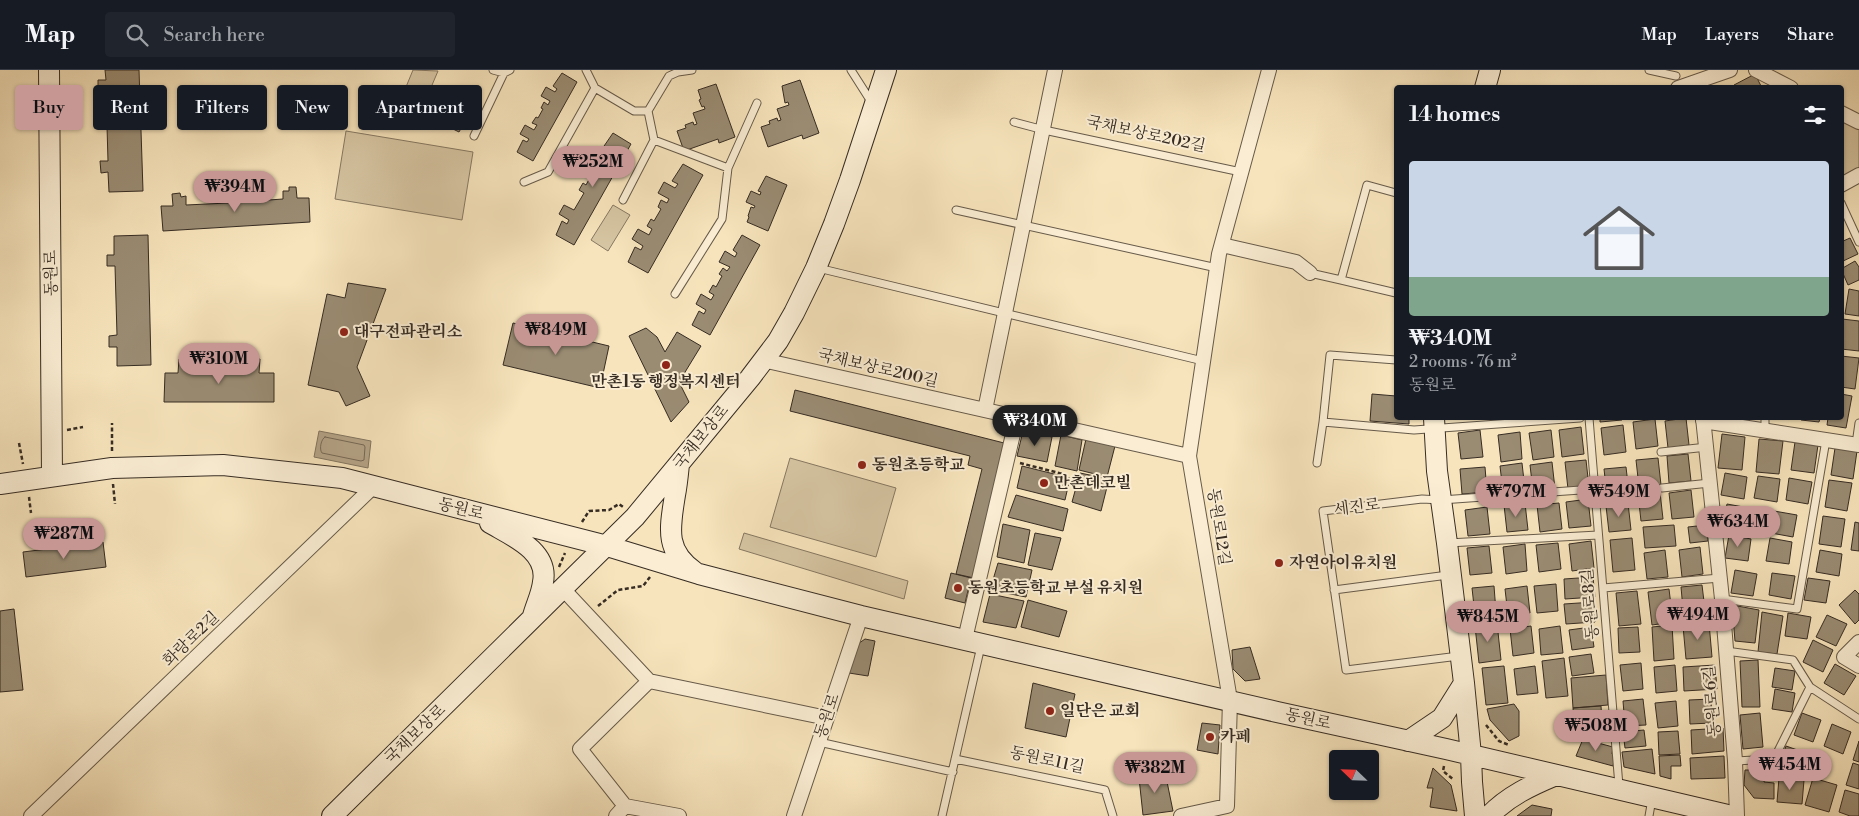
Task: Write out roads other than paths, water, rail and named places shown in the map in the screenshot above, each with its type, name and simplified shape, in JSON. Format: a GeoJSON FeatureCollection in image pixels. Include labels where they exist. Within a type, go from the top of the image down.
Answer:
{"type":"FeatureCollection","features":[{"type":"Feature","properties":{"kind":"main road","name":"동원로"},"geometry":{"type":"LineString","coordinates":[[49,70],[52,476]]}},
{"type":"Feature","properties":{"kind":"main road","name":"국채보상로"},"geometry":{"type":"LineString","coordinates":[[332,816],[635,517],[778,341],[816,268],[850,180],[886,70]]}},
{"type":"Feature","properties":{"kind":"main road"},"geometry":{"type":"LineString","coordinates":[[1486,85],[1490,70]]}},
{"type":"Feature","properties":{"kind":"main road"},"geometry":{"type":"LineString","coordinates":[[1434,423],[1441,500],[1464,683],[1475,816]]}},
{"type":"Feature","properties":{"kind":"main road"},"geometry":{"type":"LineString","coordinates":[[679,464],[671,513],[671,537],[675,552],[687,566],[699,574]]}},
{"type":"Feature","properties":{"kind":"main road","name":"동원로"},"geometry":{"type":"LineString","coordinates":[[0,484],[112,468],[223,465],[342,478],[607,546],[699,574],[861,616],[1619,789],[1651,806],[1732,816]]}},
{"type":"Feature","properties":{"kind":"main road"},"geometry":{"type":"LineString","coordinates":[[471,511],[527,546],[541,560],[544,581],[531,620]]}},
{"type":"Feature","properties":{"kind":"main road"},"geometry":{"type":"LineString","coordinates":[[1408,741],[1442,718],[1464,683]]}},
{"type":"Feature","properties":{"kind":"main road"},"geometry":{"type":"LineString","coordinates":[[1490,816],[1496,808],[1528,786],[1556,774]]}},
{"type":"Feature","properties":{"kind":"street"},"geometry":{"type":"LineString","coordinates":[[985,410],[1055,70]]}},
{"type":"Feature","properties":{"kind":"street","name":"동원로12길"},"geometry":{"type":"LineString","coordinates":[[1230,700],[1189,456],[1217,268],[1269,70]]}},
{"type":"Feature","properties":{"kind":"street"},"geometry":{"type":"LineString","coordinates":[[1677,82],[1730,70]]}},
{"type":"Feature","properties":{"kind":"street"},"geometry":{"type":"LineString","coordinates":[[1756,70],[1785,85]]}},
{"type":"Feature","properties":{"kind":"street"},"geometry":{"type":"LineString","coordinates":[[1844,114],[1859,122]]}},
{"type":"Feature","properties":{"kind":"street"},"geometry":{"type":"LineString","coordinates":[[1844,184],[1859,176]]}},
{"type":"Feature","properties":{"kind":"street"},"geometry":{"type":"LineString","coordinates":[[1222,246],[1296,262],[1310,273]]}},
{"type":"Feature","properties":{"kind":"street","name":"국채보상로200길"},"geometry":{"type":"LineString","coordinates":[[763,360],[1189,456]]}},
{"type":"Feature","properties":{"kind":"street"},"geometry":{"type":"LineString","coordinates":[[974,641],[1016,417]]}},
{"type":"Feature","properties":{"kind":"street","name":"동원로6길"},"geometry":{"type":"LineString","coordinates":[[1703,420],[1722,599],[1735,761],[1737,816]]}},
{"type":"Feature","properties":{"kind":"street"},"geometry":{"type":"LineString","coordinates":[[1715,420],[1765,424],[1826,440],[1858,445]]}},
{"type":"Feature","properties":{"kind":"street","name":"화랑로2길"},"geometry":{"type":"LineString","coordinates":[[39,815],[374,486]]}},
{"type":"Feature","properties":{"kind":"street"},"geometry":{"type":"LineString","coordinates":[[563,589],[650,681],[827,718]]}},
{"type":"Feature","properties":{"kind":"street","name":"동원로"},"geometry":{"type":"LineString","coordinates":[[794,816],[861,616]]}},
{"type":"Feature","properties":{"kind":"street"},"geometry":{"type":"LineString","coordinates":[[1859,642],[1844,657],[1859,666]]}},
{"type":"Feature","properties":{"kind":"street"},"geometry":{"type":"LineString","coordinates":[[650,681],[580,749],[620,811],[679,816]]}},
{"type":"Feature","properties":{"kind":"street"},"geometry":{"type":"LineString","coordinates":[[1181,816],[1226,811],[1230,700]]}},
{"type":"Feature","properties":{"kind":"lane"},"geometry":{"type":"LineString","coordinates":[[474,136],[507,71],[493,70]]}},
{"type":"Feature","properties":{"kind":"lane"},"geometry":{"type":"LineString","coordinates":[[586,70],[595,88],[634,111],[648,111]]}},
{"type":"Feature","properties":{"kind":"lane"},"geometry":{"type":"LineString","coordinates":[[623,200],[654,140],[648,111],[669,76],[678,72],[692,70]]}},
{"type":"Feature","properties":{"kind":"lane"},"geometry":{"type":"LineString","coordinates":[[850,70],[874,106]]}},
{"type":"Feature","properties":{"kind":"lane"},"geometry":{"type":"LineString","coordinates":[[1649,70],[1677,82]]}},
{"type":"Feature","properties":{"kind":"lane"},"geometry":{"type":"LineString","coordinates":[[524,182],[548,172],[595,88]]}},
{"type":"Feature","properties":{"kind":"lane"},"geometry":{"type":"LineString","coordinates":[[674,294],[722,219],[728,168],[757,103]]}},
{"type":"Feature","properties":{"kind":"lane","name":"국채보상로202길"},"geometry":{"type":"LineString","coordinates":[[1014,122],[1242,172]]}},
{"type":"Feature","properties":{"kind":"lane"},"geometry":{"type":"LineString","coordinates":[[654,140],[728,168]]}},
{"type":"Feature","properties":{"kind":"lane"},"geometry":{"type":"LineString","coordinates":[[1340,280],[1367,186],[1394,193]]}},
{"type":"Feature","properties":{"kind":"lane"},"geometry":{"type":"LineString","coordinates":[[956,210],[1217,268]]}},
{"type":"Feature","properties":{"kind":"lane"},"geometry":{"type":"LineString","coordinates":[[1844,210],[1859,242]]}},
{"type":"Feature","properties":{"kind":"lane"},"geometry":{"type":"LineString","coordinates":[[816,268],[1203,361]]}},
{"type":"Feature","properties":{"kind":"lane"},"geometry":{"type":"LineString","coordinates":[[1310,273],[1394,293]]}},
{"type":"Feature","properties":{"kind":"lane"},"geometry":{"type":"LineString","coordinates":[[1317,463],[1330,355],[1394,360]]}},
{"type":"Feature","properties":{"kind":"lane"},"geometry":{"type":"LineString","coordinates":[[1323,422],[1414,430],[1434,423],[1522,420]]}},
{"type":"Feature","properties":{"kind":"lane","name":"동원로8길"},"geometry":{"type":"LineString","coordinates":[[1589,420],[1619,789]]}},
{"type":"Feature","properties":{"kind":"lane"},"geometry":{"type":"LineString","coordinates":[[1858,445],[1859,423]]}},
{"type":"Feature","properties":{"kind":"lane"},"geometry":{"type":"LineString","coordinates":[[1722,599],[1797,609],[1826,440]]}},
{"type":"Feature","properties":{"kind":"lane"},"geometry":{"type":"LineString","coordinates":[[1661,452],[1707,447]]}},
{"type":"Feature","properties":{"kind":"lane"},"geometry":{"type":"LineString","coordinates":[[1662,488],[1710,483]]}},
{"type":"Feature","properties":{"kind":"lane","name":"세진로"},"geometry":{"type":"LineString","coordinates":[[1460,656],[1346,670],[1323,512],[1422,499],[1441,500],[1595,489]]}},
{"type":"Feature","properties":{"kind":"lane"},"geometry":{"type":"LineString","coordinates":[[1447,542],[1598,535]]}},
{"type":"Feature","properties":{"kind":"lane"},"geometry":{"type":"LineString","coordinates":[[1334,590],[1451,575]]}},
{"type":"Feature","properties":{"kind":"lane"},"geometry":{"type":"LineString","coordinates":[[1603,588],[1720,578]]}},
{"type":"Feature","properties":{"kind":"lane"},"geometry":{"type":"LineString","coordinates":[[942,816],[953,772],[974,641]]}},
{"type":"Feature","properties":{"kind":"lane"},"geometry":{"type":"LineString","coordinates":[[1726,651],[1794,660],[1810,687],[1859,719]]}},
{"type":"Feature","properties":{"kind":"lane"},"geometry":{"type":"LineString","coordinates":[[1735,761],[1774,759],[1810,687]]}},
{"type":"Feature","properties":{"kind":"lane"},"geometry":{"type":"LineString","coordinates":[[818,742],[953,772]]}},
{"type":"Feature","properties":{"kind":"lane","name":"동원로11길"},"geometry":{"type":"LineString","coordinates":[[955,759],[1106,790],[1113,816]]}},
{"type":"Feature","properties":{"kind":"water"},"geometry":{"type":"Polygon","coordinates":[[[319,431],[371,441],[368,468],[314,457],[319,431]]]}},
{"type":"Feature","properties":{"kind":"place","name":"대구전파관리소"},"geometry":{"type":"Point","coordinates":[344,332]}},
{"type":"Feature","properties":{"kind":"place","name":"만촌1동 행정복지센터"},"geometry":{"type":"Point","coordinates":[666,365]}},
{"type":"Feature","properties":{"kind":"place","name":"동원초등학교"},"geometry":{"type":"Point","coordinates":[862,465]}},
{"type":"Feature","properties":{"kind":"place","name":"만촌데코빌"},"geometry":{"type":"Point","coordinates":[1044,483]}},
{"type":"Feature","properties":{"kind":"place","name":"자연아이유치원"},"geometry":{"type":"Point","coordinates":[1279,563]}},
{"type":"Feature","properties":{"kind":"place","name":"동원초등학교 부설 유치원"},"geometry":{"type":"Point","coordinates":[958,588]}},
{"type":"Feature","properties":{"kind":"place","name":"일단은 교회"},"geometry":{"type":"Point","coordinates":[1050,711]}},
{"type":"Feature","properties":{"kind":"place","name":"카페"},"geometry":{"type":"Point","coordinates":[1210,737]}}]}
